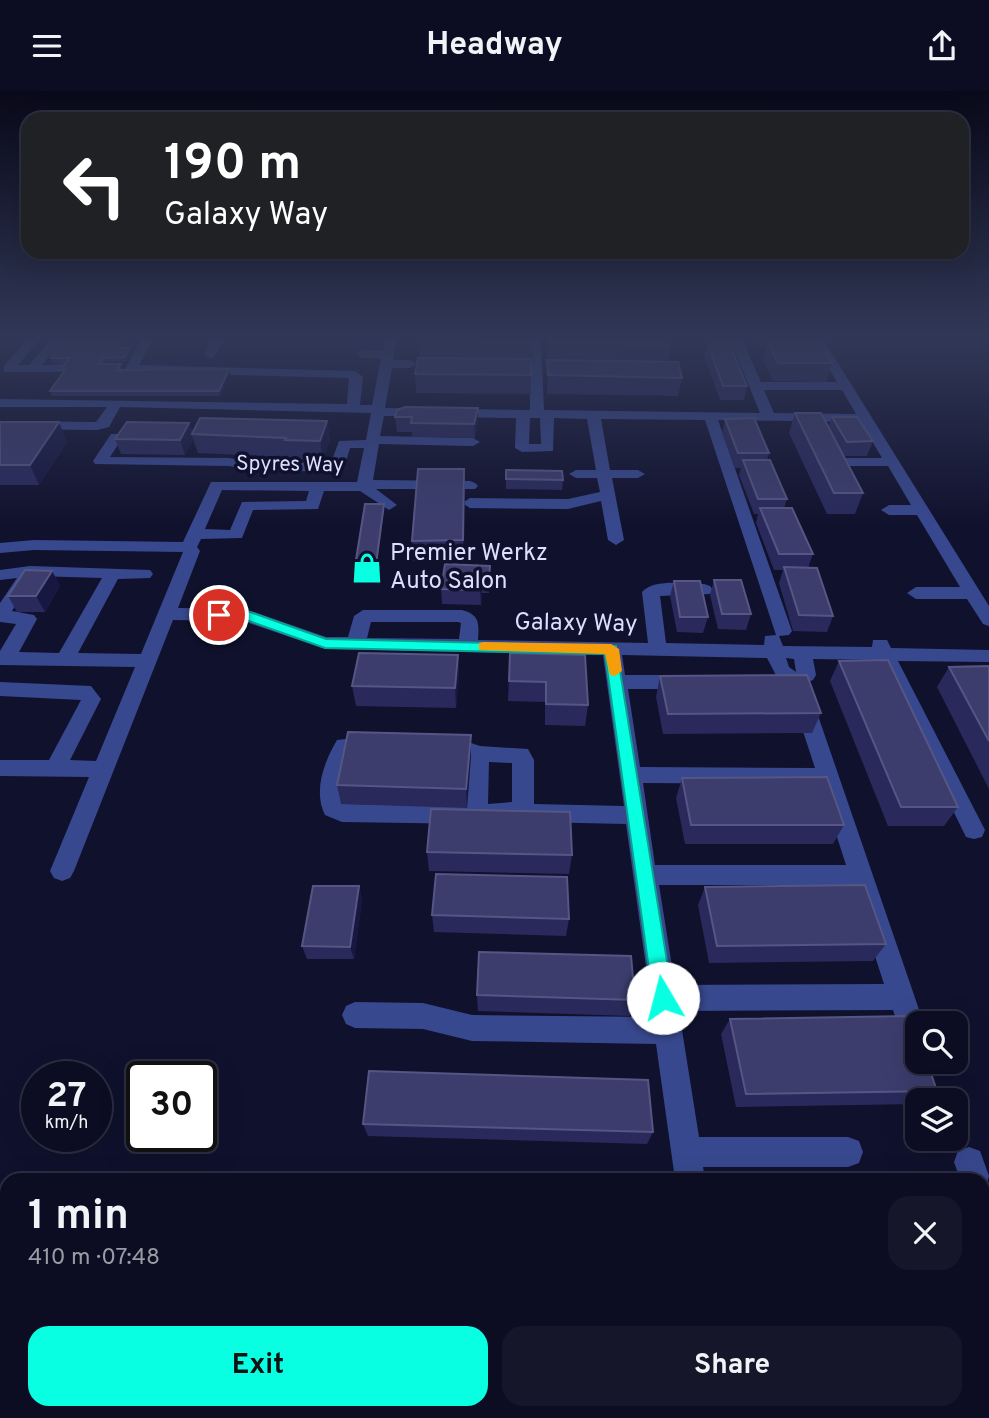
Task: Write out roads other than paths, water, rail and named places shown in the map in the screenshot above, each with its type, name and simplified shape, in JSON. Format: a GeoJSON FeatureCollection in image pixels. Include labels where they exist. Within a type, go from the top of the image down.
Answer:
{"type":"FeatureCollection","features":[{"type":"Feature","properties":{"kind":"street"},"geometry":{"type":"LineString","coordinates":[[353,409],[354,401]]}},
{"type":"Feature","properties":{"kind":"street","name":"Spyres Way"},"geometry":{"type":"LineString","coordinates":[[62,871],[167,614],[192,551],[192,540],[216,485],[320,487],[365,481],[380,401]]}},
{"type":"Feature","properties":{"kind":"street"},"geometry":{"type":"LineString","coordinates":[[536,401],[536,414]]}},
{"type":"Feature","properties":{"kind":"street"},"geometry":{"type":"LineString","coordinates":[[680,401],[684,416]]}},
{"type":"Feature","properties":{"kind":"street"},"geometry":{"type":"LineString","coordinates":[[762,401],[769,417]]}},
{"type":"Feature","properties":{"kind":"street"},"geometry":{"type":"LineString","coordinates":[[854,401],[921,510],[953,575],[973,593],[989,620]]}},
{"type":"Feature","properties":{"kind":"street"},"geometry":{"type":"LineString","coordinates":[[0,403],[864,418]]}},
{"type":"Feature","properties":{"kind":"street"},"geometry":{"type":"LineString","coordinates":[[0,425],[97,426],[104,424],[116,403]]}},
{"type":"Feature","properties":{"kind":"street"},"geometry":{"type":"LineString","coordinates":[[593,415],[616,540]]}},
{"type":"Feature","properties":{"kind":"street"},"geometry":{"type":"LineString","coordinates":[[710,416],[783,631]]}},
{"type":"Feature","properties":{"kind":"street"},"geometry":{"type":"LineString","coordinates":[[809,417],[817,431]]}},
{"type":"Feature","properties":{"kind":"street"},"geometry":{"type":"LineString","coordinates":[[116,437],[100,461],[219,462],[253,466],[337,468],[344,444],[473,442]]}},
{"type":"Feature","properties":{"kind":"street"},"geometry":{"type":"LineString","coordinates":[[216,485],[219,462]]}},
{"type":"Feature","properties":{"kind":"street"},"geometry":{"type":"LineString","coordinates":[[833,462],[892,462]]}},
{"type":"Feature","properties":{"kind":"street"},"geometry":{"type":"LineString","coordinates":[[0,548],[192,540],[236,535],[247,505],[313,506],[328,468]]}},
{"type":"Feature","properties":{"kind":"street"},"geometry":{"type":"LineString","coordinates":[[365,481],[399,471]]}},
{"type":"Feature","properties":{"kind":"street"},"geometry":{"type":"LineString","coordinates":[[576,474],[638,474]]}},
{"type":"Feature","properties":{"kind":"street"},"geometry":{"type":"LineString","coordinates":[[365,481],[411,493],[470,486]]}},
{"type":"Feature","properties":{"kind":"street"},"geometry":{"type":"LineString","coordinates":[[365,481],[389,505]]}},
{"type":"Feature","properties":{"kind":"street"},"geometry":{"type":"LineString","coordinates":[[572,492],[609,494]]}},
{"type":"Feature","properties":{"kind":"street"},"geometry":{"type":"LineString","coordinates":[[470,503],[568,503],[609,494]]}},
{"type":"Feature","properties":{"kind":"street"},"geometry":{"type":"LineString","coordinates":[[889,510],[921,510]]}},
{"type":"Feature","properties":{"kind":"street"},"geometry":{"type":"LineString","coordinates":[[0,616],[48,545]]}},
{"type":"Feature","properties":{"kind":"street"},"geometry":{"type":"LineString","coordinates":[[0,575],[30,571],[144,574]]}},
{"type":"Feature","properties":{"kind":"street"},"geometry":{"type":"LineString","coordinates":[[65,659],[113,573]]}},
{"type":"Feature","properties":{"kind":"street"},"geometry":{"type":"LineString","coordinates":[[657,650],[652,590],[704,590]]}},
{"type":"Feature","properties":{"kind":"street"},"geometry":{"type":"LineString","coordinates":[[758,590],[782,674],[797,681],[906,1011]]}},
{"type":"Feature","properties":{"kind":"street"},"geometry":{"type":"LineString","coordinates":[[916,593],[973,593]]}},
{"type":"Feature","properties":{"kind":"street","name":"Galaxy Way"},"geometry":{"type":"LineString","coordinates":[[167,614],[245,615],[325,643],[802,653],[841,646],[989,656]]}},
{"type":"Feature","properties":{"kind":"street"},"geometry":{"type":"LineString","coordinates":[[356,644],[361,618],[366,615],[462,616],[470,621],[468,647]]}},
{"type":"Feature","properties":{"kind":"street"},"geometry":{"type":"LineString","coordinates":[[0,616],[26,617],[29,623],[1,651]]}},
{"type":"Feature","properties":{"kind":"street"},"geometry":{"type":"LineString","coordinates":[[611,649],[688,1166],[848,1152]]}},
{"type":"Feature","properties":{"kind":"street"},"geometry":{"type":"LineString","coordinates":[[883,649],[974,830]]}},
{"type":"Feature","properties":{"kind":"street"},"geometry":{"type":"LineString","coordinates":[[1,651],[65,659],[147,661]]}},
{"type":"Feature","properties":{"kind":"street"},"geometry":{"type":"LineString","coordinates":[[769,682],[797,681],[806,675],[802,653]]}},
{"type":"Feature","properties":{"kind":"street"},"geometry":{"type":"LineString","coordinates":[[617,682],[714,682]]}},
{"type":"Feature","properties":{"kind":"street"},"geometry":{"type":"LineString","coordinates":[[0,689],[85,691],[91,699],[55,768]]}},
{"type":"Feature","properties":{"kind":"street"},"geometry":{"type":"LineString","coordinates":[[392,745],[344,746],[339,754],[330,800],[333,809],[342,813],[477,815],[523,810],[534,813],[636,815]]}},
{"type":"Feature","properties":{"kind":"street"},"geometry":{"type":"LineString","coordinates":[[419,746],[459,747],[479,754],[521,755],[523,810]]}},
{"type":"Feature","properties":{"kind":"street"},"geometry":{"type":"LineString","coordinates":[[477,815],[479,754]]}},
{"type":"Feature","properties":{"kind":"street"},"geometry":{"type":"LineString","coordinates":[[0,768],[103,769]]}},
{"type":"Feature","properties":{"kind":"street"},"geometry":{"type":"LineString","coordinates":[[630,775],[828,776]]}},
{"type":"Feature","properties":{"kind":"street"},"geometry":{"type":"LineString","coordinates":[[645,875],[861,875]]}},
{"type":"Feature","properties":{"kind":"street"},"geometry":{"type":"LineString","coordinates":[[663,998],[901,997]]}},
{"type":"Feature","properties":{"kind":"street"},"geometry":{"type":"LineString","coordinates":[[355,1015],[423,1016],[472,1028],[668,1031]]}},
{"type":"Feature","properties":{"kind":"place","name":"Premier Werkz Auto Salon"},"geometry":{"type":"Point","coordinates":[367,568]}}]}
